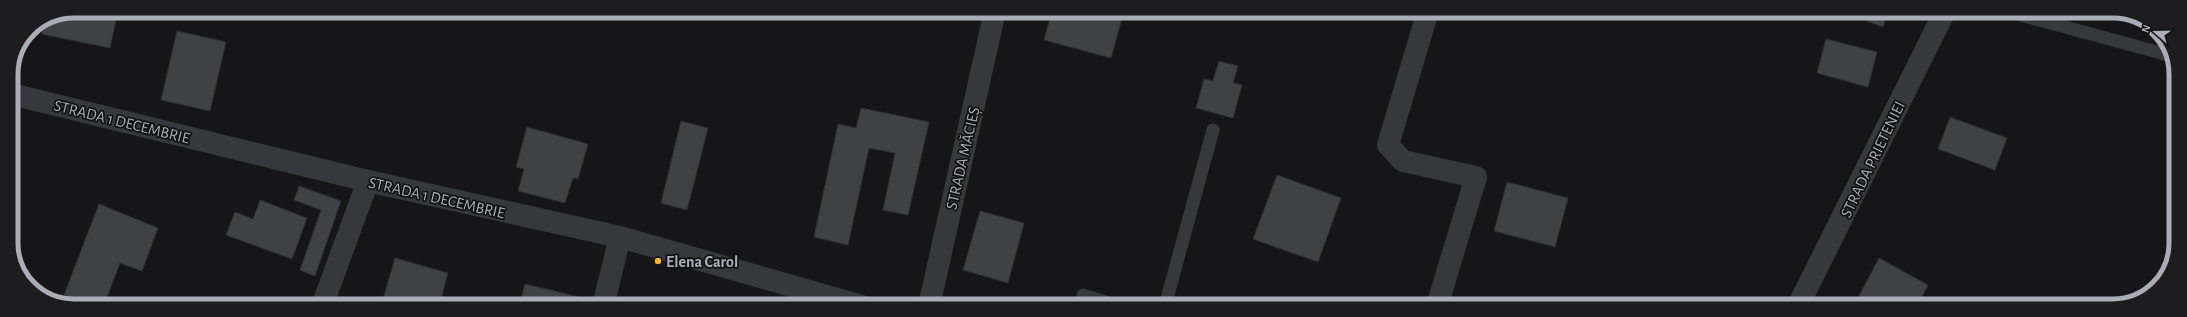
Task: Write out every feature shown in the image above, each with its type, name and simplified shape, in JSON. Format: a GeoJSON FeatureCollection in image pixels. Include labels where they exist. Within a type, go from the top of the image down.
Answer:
{"type":"FeatureCollection","features":[{"type":"Feature","properties":{"kind":"street","name":"STRADA MĂCIEȘ"},"geometry":{"type":"LineString","coordinates":[[931,299],[993,18]]}},
{"type":"Feature","properties":{"kind":"street"},"geometry":{"type":"LineString","coordinates":[[1426,18],[1388,145],[1403,161],[1476,177],[1439,299]]}},
{"type":"Feature","properties":{"kind":"street","name":"STRADA PRIETENIEI"},"geometry":{"type":"LineString","coordinates":[[1802,299],[1942,18]]}},
{"type":"Feature","properties":{"kind":"street","name":"STRADA 1 DECEMBRIE"},"geometry":{"type":"LineString","coordinates":[[18,96],[368,181],[620,237],[837,299]]}},
{"type":"Feature","properties":{"kind":"street"},"geometry":{"type":"LineString","coordinates":[[325,299],[368,181]]}},
{"type":"Feature","properties":{"kind":"street"},"geometry":{"type":"LineString","coordinates":[[605,299],[620,237]]}},
{"type":"Feature","properties":{"kind":"lane"},"geometry":{"type":"LineString","coordinates":[[2029,18],[2165,54]]}},
{"type":"Feature","properties":{"kind":"lane"},"geometry":{"type":"LineString","coordinates":[[1168,299],[1213,130]]}},
{"type":"Feature","properties":{"kind":"lane"},"geometry":{"type":"LineString","coordinates":[[1083,295],[1096,299]]}},
{"type":"Feature","properties":{"kind":"building"},"geometry":{"type":"Polygon","coordinates":[[[116,18],[110,48],[42,34],[44,26],[63,19],[116,18]]]}},
{"type":"Feature","properties":{"kind":"building"},"geometry":{"type":"Polygon","coordinates":[[[1050,18],[1122,18],[1111,58],[1044,40],[1050,18]]]}},
{"type":"Feature","properties":{"kind":"building"},"geometry":{"type":"Polygon","coordinates":[[[1859,18],[1886,18],[1883,27],[1859,18]]]}},
{"type":"Feature","properties":{"kind":"building"},"geometry":{"type":"Polygon","coordinates":[[[177,31],[226,42],[210,111],[161,100],[177,31]]]}},
{"type":"Feature","properties":{"kind":"building"},"geometry":{"type":"Polygon","coordinates":[[[1826,39],[1877,52],[1868,87],[1817,73],[1826,39]]]}},
{"type":"Feature","properties":{"kind":"building"},"geometry":{"type":"Polygon","coordinates":[[[1219,61],[1238,66],[1233,83],[1242,85],[1233,118],[1196,108],[1204,79],[1213,81],[1219,61]]]}},
{"type":"Feature","properties":{"kind":"building"},"geometry":{"type":"Polygon","coordinates":[[[861,108],[929,122],[908,215],[883,210],[895,153],[869,148],[848,245],[814,237],[838,124],[856,128],[861,108]]]}},
{"type":"Feature","properties":{"kind":"building"},"geometry":{"type":"Polygon","coordinates":[[[1950,117],[2007,138],[1995,170],[1938,149],[1950,117]]]}},
{"type":"Feature","properties":{"kind":"building"},"geometry":{"type":"Polygon","coordinates":[[[681,121],[708,128],[687,210],[661,203],[681,121]]]}},
{"type":"Feature","properties":{"kind":"building"},"geometry":{"type":"Polygon","coordinates":[[[527,127],[588,144],[578,179],[573,178],[565,203],[518,191],[524,169],[516,167],[527,127]]]}},
{"type":"Feature","properties":{"kind":"building"},"geometry":{"type":"Polygon","coordinates":[[[1277,175],[1341,198],[1318,262],[1253,239],[1277,175]]]}},
{"type":"Feature","properties":{"kind":"building"},"geometry":{"type":"Polygon","coordinates":[[[1507,182],[1568,198],[1555,247],[1494,231],[1507,182]]]}},
{"type":"Feature","properties":{"kind":"building"},"geometry":{"type":"Polygon","coordinates":[[[299,186],[341,201],[315,276],[300,270],[321,210],[294,200],[299,186]]]}},
{"type":"Feature","properties":{"kind":"building"},"geometry":{"type":"Polygon","coordinates":[[[260,200],[307,218],[292,259],[226,235],[235,212],[253,219],[260,200]]]}},
{"type":"Feature","properties":{"kind":"building"},"geometry":{"type":"Polygon","coordinates":[[[99,204],[158,228],[142,271],[120,263],[106,299],[75,299],[64,295],[99,204]]]}},
{"type":"Feature","properties":{"kind":"building"},"geometry":{"type":"Polygon","coordinates":[[[980,211],[1024,223],[1008,283],[963,270],[980,211]]]}},
{"type":"Feature","properties":{"kind":"building"},"geometry":{"type":"Polygon","coordinates":[[[395,258],[448,273],[441,299],[383,299],[395,258]]]}},
{"type":"Feature","properties":{"kind":"building"},"geometry":{"type":"Polygon","coordinates":[[[1879,258],[1928,285],[1921,299],[1865,299],[1859,296],[1879,258]]]}},
{"type":"Feature","properties":{"kind":"building"},"geometry":{"type":"Polygon","coordinates":[[[525,284],[579,297],[579,299],[521,299],[525,284]]]}},
{"type":"Feature","properties":{"kind":"place","name":"Elena Carol"},"geometry":{"type":"Point","coordinates":[658,261]}}]}
